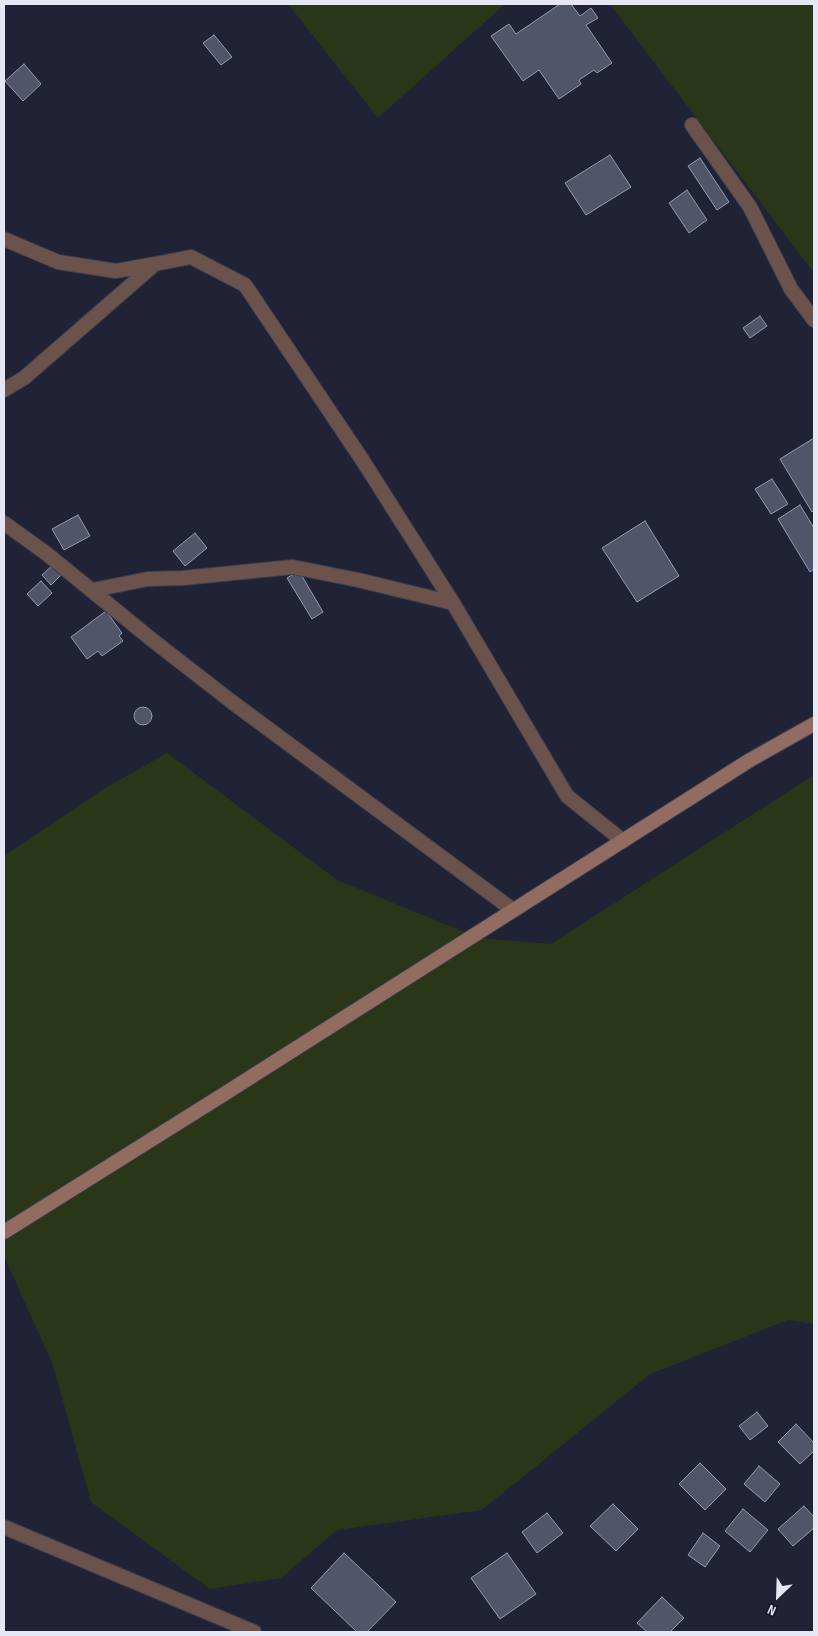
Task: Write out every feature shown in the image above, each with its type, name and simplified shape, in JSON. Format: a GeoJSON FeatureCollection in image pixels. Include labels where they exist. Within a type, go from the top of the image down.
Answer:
{"type":"FeatureCollection","features":[{"type":"Feature","properties":{"kind":"main road"},"geometry":{"type":"LineString","coordinates":[[4,1232],[750,760],[814,724]]}},
{"type":"Feature","properties":{"kind":"street"},"geometry":{"type":"LineString","coordinates":[[692,124],[750,207],[791,289],[814,320]]}},
{"type":"Feature","properties":{"kind":"street"},"geometry":{"type":"LineString","coordinates":[[4,239],[58,262],[116,271],[192,257],[245,285],[363,461],[453,602],[567,796],[623,841]]}},
{"type":"Feature","properties":{"kind":"street"},"geometry":{"type":"LineString","coordinates":[[4,390],[24,378],[156,264]]}},
{"type":"Feature","properties":{"kind":"street"},"geometry":{"type":"LineString","coordinates":[[4,523],[47,554],[232,702],[513,910]]}},
{"type":"Feature","properties":{"kind":"street"},"geometry":{"type":"LineString","coordinates":[[92,590],[148,579],[183,578],[293,567],[453,602]]}},
{"type":"Feature","properties":{"kind":"street"},"geometry":{"type":"LineString","coordinates":[[4,1527],[254,1632]]}},
{"type":"Feature","properties":{"kind":"green space"},"geometry":{"type":"Polygon","coordinates":[[[288,4],[505,4],[378,118],[288,4]]]}},
{"type":"Feature","properties":{"kind":"green space"},"geometry":{"type":"Polygon","coordinates":[[[610,4],[814,4],[814,273],[610,4]]]}},
{"type":"Feature","properties":{"kind":"green space"},"geometry":{"type":"Polygon","coordinates":[[[167,753],[337,880],[479,938],[551,944],[814,775],[814,1324],[788,1320],[650,1374],[482,1510],[337,1530],[281,1578],[210,1589],[91,1502],[53,1365],[4,1256],[4,856],[102,790],[167,753]]]}},
{"type":"Feature","properties":{"kind":"building"},"geometry":{"type":"Polygon","coordinates":[[[560,4],[571,4],[580,16],[591,8],[598,18],[586,25],[612,63],[597,73],[594,70],[579,80],[581,84],[559,99],[539,70],[523,81],[491,36],[509,24],[516,34],[560,4]]]}},
{"type":"Feature","properties":{"kind":"building"},"geometry":{"type":"Polygon","coordinates":[[[214,35],[232,57],[221,65],[203,43],[214,35]]]}},
{"type":"Feature","properties":{"kind":"building"},"geometry":{"type":"Polygon","coordinates":[[[24,64],[41,84],[23,101],[5,81],[24,64]]]}},
{"type":"Feature","properties":{"kind":"building"},"geometry":{"type":"Polygon","coordinates":[[[610,155],[631,187],[586,215],[565,183],[610,155]]]}},
{"type":"Feature","properties":{"kind":"building"},"geometry":{"type":"Polygon","coordinates":[[[700,158],[729,202],[717,210],[688,166],[700,158]]]}},
{"type":"Feature","properties":{"kind":"building"},"geometry":{"type":"Polygon","coordinates":[[[687,190],[707,220],[689,233],[669,203],[687,190]]]}},
{"type":"Feature","properties":{"kind":"building"},"geometry":{"type":"Polygon","coordinates":[[[760,316],[767,326],[750,338],[743,328],[760,316]]]}},
{"type":"Feature","properties":{"kind":"building"},"geometry":{"type":"Polygon","coordinates":[[[814,438],[814,510],[812,512],[780,459],[814,438]]]}},
{"type":"Feature","properties":{"kind":"building"},"geometry":{"type":"Polygon","coordinates":[[[772,479],[788,504],[771,514],[755,489],[772,479]]]}},
{"type":"Feature","properties":{"kind":"building"},"geometry":{"type":"Polygon","coordinates":[[[800,505],[814,528],[814,569],[810,572],[778,519],[800,505]]]}},
{"type":"Feature","properties":{"kind":"building"},"geometry":{"type":"Polygon","coordinates":[[[78,515],[90,536],[64,550],[52,529],[78,515]]]}},
{"type":"Feature","properties":{"kind":"building"},"geometry":{"type":"Polygon","coordinates":[[[645,521],[679,576],[637,602],[602,548],[645,521]]]}},
{"type":"Feature","properties":{"kind":"building"},"geometry":{"type":"Polygon","coordinates":[[[195,533],[207,548],[185,566],[173,551],[195,533]]]}},
{"type":"Feature","properties":{"kind":"building"},"geometry":{"type":"Polygon","coordinates":[[[54,564],[63,573],[51,585],[42,575],[54,564]]]}},
{"type":"Feature","properties":{"kind":"building"},"geometry":{"type":"Polygon","coordinates":[[[299,571],[323,612],[312,619],[287,578],[299,571]]]}},
{"type":"Feature","properties":{"kind":"building"},"geometry":{"type":"Polygon","coordinates":[[[41,581],[52,593],[38,606],[27,594],[41,581]]]}},
{"type":"Feature","properties":{"kind":"building"},"geometry":{"type":"Polygon","coordinates":[[[106,611],[122,633],[119,636],[123,641],[102,656],[98,651],[87,659],[71,637],[106,611]]]}},
{"type":"Feature","properties":{"kind":"building"},"geometry":{"type":"Polygon","coordinates":[[[143,707],[149,710],[152,716],[149,722],[143,725],[137,722],[134,716],[137,710],[143,707]]]}},
{"type":"Feature","properties":{"kind":"building"},"geometry":{"type":"Polygon","coordinates":[[[757,1412],[768,1426],[750,1440],[739,1426],[757,1412]]]}},
{"type":"Feature","properties":{"kind":"building"},"geometry":{"type":"Polygon","coordinates":[[[796,1424],[814,1443],[814,1451],[800,1464],[778,1442],[796,1424]]]}},
{"type":"Feature","properties":{"kind":"building"},"geometry":{"type":"Polygon","coordinates":[[[700,1463],[726,1489],[705,1510],[679,1484],[700,1463]]]}},
{"type":"Feature","properties":{"kind":"building"},"geometry":{"type":"Polygon","coordinates":[[[759,1466],[780,1484],[765,1502],[744,1484],[759,1466]]]}},
{"type":"Feature","properties":{"kind":"building"},"geometry":{"type":"Polygon","coordinates":[[[613,1504],[638,1529],[616,1551],[590,1526],[613,1504]]]}},
{"type":"Feature","properties":{"kind":"building"},"geometry":{"type":"Polygon","coordinates":[[[804,1506],[814,1517],[814,1528],[793,1546],[778,1529],[804,1506]]]}},
{"type":"Feature","properties":{"kind":"building"},"geometry":{"type":"Polygon","coordinates":[[[743,1509],[768,1530],[750,1552],[725,1531],[743,1509]]]}},
{"type":"Feature","properties":{"kind":"building"},"geometry":{"type":"Polygon","coordinates":[[[547,1513],[563,1533],[537,1553],[522,1532],[547,1513]]]}},
{"type":"Feature","properties":{"kind":"building"},"geometry":{"type":"Polygon","coordinates":[[[703,1533],[720,1546],[705,1567],[688,1555],[703,1533]]]}},
{"type":"Feature","properties":{"kind":"building"},"geometry":{"type":"Polygon","coordinates":[[[344,1553],[396,1602],[367,1632],[357,1632],[311,1588],[344,1553]]]}},
{"type":"Feature","properties":{"kind":"building"},"geometry":{"type":"Polygon","coordinates":[[[507,1553],[536,1594],[500,1619],[471,1578],[507,1553]]]}},
{"type":"Feature","properties":{"kind":"building"},"geometry":{"type":"Polygon","coordinates":[[[662,1597],[684,1618],[670,1632],[647,1632],[637,1623],[662,1597]]]}}]}
